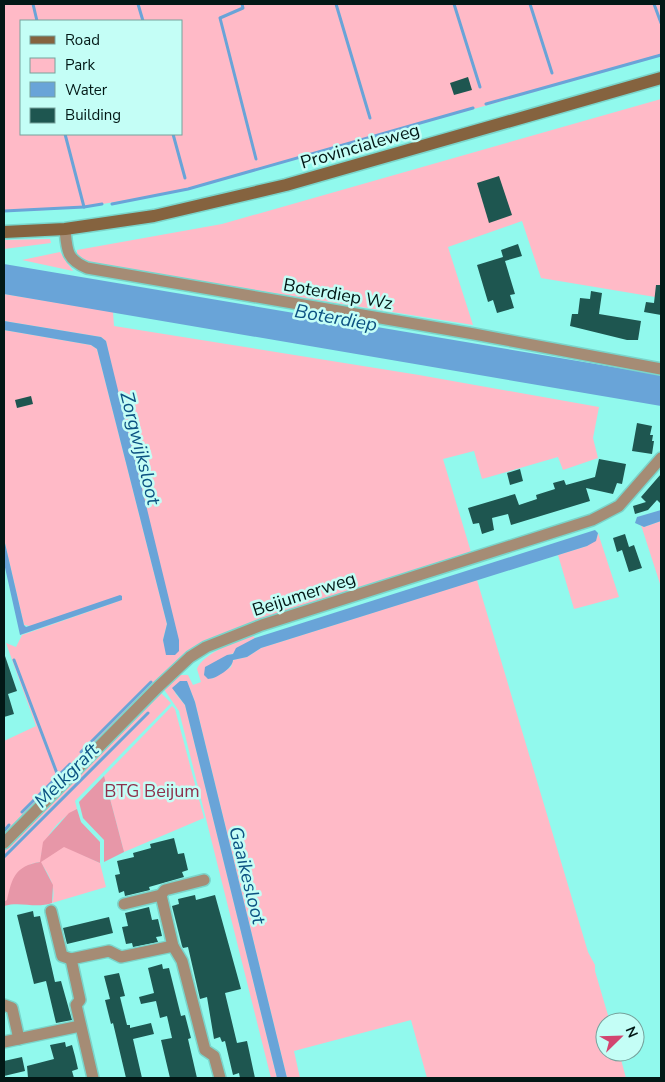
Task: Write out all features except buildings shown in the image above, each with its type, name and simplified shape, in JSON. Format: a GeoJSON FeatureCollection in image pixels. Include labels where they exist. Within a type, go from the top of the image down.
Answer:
{"type":"FeatureCollection","features":[{"type":"Feature","properties":{"kind":"main road","name":"Provincialeweg"},"geometry":{"type":"LineString","coordinates":[[4,232],[65,229],[154,216],[286,186],[661,78]]}},
{"type":"Feature","properties":{"kind":"street","name":"Boterdiep Wz"},"geometry":{"type":"LineString","coordinates":[[65,229],[70,258],[87,268],[474,334],[661,369]]}},
{"type":"Feature","properties":{"kind":"street","name":"Beijumerweg"},"geometry":{"type":"LineString","coordinates":[[4,843],[158,687],[190,657],[206,647],[262,625],[592,520],[619,506],[661,458]]}},
{"type":"Feature","properties":{"kind":"street"},"geometry":{"type":"LineString","coordinates":[[124,904],[161,896],[165,890],[204,880]]}},
{"type":"Feature","properties":{"kind":"street"},"geometry":{"type":"LineString","coordinates":[[161,896],[173,946],[182,961],[205,1050],[214,1056],[220,1078]]}},
{"type":"Feature","properties":{"kind":"street"},"geometry":{"type":"LineString","coordinates":[[51,911],[62,956],[71,959],[109,951],[125,956],[173,946]]}},
{"type":"Feature","properties":{"kind":"street"},"geometry":{"type":"LineString","coordinates":[[71,959],[80,1000],[76,1005],[93,1078]]}},
{"type":"Feature","properties":{"kind":"street"},"geometry":{"type":"LineString","coordinates":[[4,1005],[12,1008],[19,1039]]}},
{"type":"Feature","properties":{"kind":"street"},"geometry":{"type":"LineString","coordinates":[[4,1042],[80,1026]]}},
{"type":"Feature","properties":{"kind":"green space"},"geometry":{"type":"Polygon","coordinates":[[[4,4],[661,4],[661,56],[188,190],[84,207],[4,211],[4,4]]]}},
{"type":"Feature","properties":{"kind":"green space"},"geometry":{"type":"Polygon","coordinates":[[[661,99],[661,298],[541,278],[522,221],[448,247],[473,325],[88,263],[77,257],[77,250],[222,224],[661,99]]]}},
{"type":"Feature","properties":{"kind":"green space"},"geometry":{"type":"Polygon","coordinates":[[[50,239],[51,243],[4,249],[4,240],[50,239]]]}},
{"type":"Feature","properties":{"kind":"green space"},"geometry":{"type":"Polygon","coordinates":[[[60,252],[73,271],[22,260],[60,252]]]}},
{"type":"Feature","properties":{"kind":"green space"},"geometry":{"type":"Polygon","coordinates":[[[4,294],[113,312],[114,326],[419,375],[599,407],[593,438],[598,458],[563,470],[558,457],[482,479],[474,451],[443,459],[471,552],[220,635],[193,648],[19,818],[4,836],[4,741],[36,726],[6,643],[16,647],[22,635],[122,600],[30,626],[24,625],[4,539],[4,330],[91,345],[97,349],[167,624],[163,640],[167,655],[175,655],[106,341],[101,337],[4,321],[4,294]]]}},
{"type":"Feature","properties":{"kind":"green space"},"geometry":{"type":"Polygon","coordinates":[[[661,521],[661,587],[641,525],[644,527],[661,521]]]}},
{"type":"Feature","properties":{"kind":"green space"},"geometry":{"type":"Polygon","coordinates":[[[598,533],[619,597],[574,609],[558,555],[587,546],[597,538],[598,533]]]}},
{"type":"Feature","properties":{"kind":"green space"},"geometry":{"type":"Polygon","coordinates":[[[477,580],[588,952],[595,965],[607,1012],[595,1012],[595,1062],[622,1062],[626,1078],[427,1078],[411,1020],[294,1051],[300,1078],[287,1078],[195,702],[187,682],[175,693],[185,705],[277,1078],[271,1078],[179,711],[163,688],[179,675],[188,675],[193,685],[201,682],[197,669],[200,663],[213,653],[252,635],[255,638],[228,655],[212,679],[231,667],[233,660],[247,657],[261,648],[477,580]]]}},
{"type":"Feature","properties":{"kind":"green space"},"geometry":{"type":"Polygon","coordinates":[[[158,693],[161,693],[171,703],[75,801],[77,809],[57,824],[44,845],[41,861],[64,846],[100,863],[106,887],[52,903],[53,887],[40,862],[22,870],[15,881],[7,901],[4,902],[4,850],[158,693]]]}},
{"type":"Feature","properties":{"kind":"green space","name":"BTG Beijum"},"geometry":{"type":"Polygon","coordinates":[[[172,706],[175,709],[204,818],[124,852],[104,776],[172,706]]]}},
{"type":"Feature","properties":{"kind":"shaded area"},"geometry":{"type":"Polygon","coordinates":[[[104,776],[124,852],[104,862],[104,840],[83,818],[79,802],[104,776]]]}},
{"type":"Feature","properties":{"kind":"shaded area"},"geometry":{"type":"Polygon","coordinates":[[[77,809],[81,822],[100,842],[100,863],[64,847],[41,862],[53,885],[52,903],[46,905],[16,904],[4,906],[16,874],[25,867],[40,862],[43,842],[69,813],[77,809]]]}},
{"type":"Feature","properties":{"kind":"water"},"geometry":{"type":"Polygon","coordinates":[[[4,264],[661,375],[661,406],[4,294],[4,264]]]}},
{"type":"Feature","properties":{"kind":"water"},"geometry":{"type":"Polygon","coordinates":[[[4,321],[101,337],[106,341],[179,640],[179,651],[175,655],[166,655],[163,640],[167,624],[97,349],[91,345],[4,330],[4,321]]]}},
{"type":"Feature","properties":{"kind":"water"},"geometry":{"type":"Polygon","coordinates":[[[661,510],[661,521],[644,527],[635,523],[637,517],[661,510]]]}},
{"type":"Feature","properties":{"kind":"water"},"geometry":{"type":"Polygon","coordinates":[[[595,530],[598,533],[596,541],[587,546],[261,648],[247,657],[233,660],[227,670],[215,677],[208,679],[204,675],[205,667],[227,655],[233,654],[236,648],[255,638],[595,530]]]}},
{"type":"Feature","properties":{"kind":"water"},"geometry":{"type":"Polygon","coordinates":[[[4,539],[26,627],[120,595],[122,600],[20,635],[4,563],[4,539]]]}},
{"type":"Feature","properties":{"kind":"water"},"geometry":{"type":"Polygon","coordinates":[[[180,681],[187,681],[195,702],[287,1078],[277,1078],[185,705],[172,688],[180,681]]]}},
{"type":"Feature","properties":{"kind":"waterway"},"geometry":{"type":"LineString","coordinates":[[33,4],[37,20]]}},
{"type":"Feature","properties":{"kind":"waterway"},"geometry":{"type":"LineString","coordinates":[[138,4],[143,20]]}},
{"type":"Feature","properties":{"kind":"waterway"},"geometry":{"type":"LineString","coordinates":[[242,4],[243,8],[220,18],[256,159]]}},
{"type":"Feature","properties":{"kind":"waterway"},"geometry":{"type":"LineString","coordinates":[[336,4],[370,118]]}},
{"type":"Feature","properties":{"kind":"waterway"},"geometry":{"type":"LineString","coordinates":[[454,4],[480,87]]}},
{"type":"Feature","properties":{"kind":"waterway"},"geometry":{"type":"LineString","coordinates":[[530,4],[552,73]]}},
{"type":"Feature","properties":{"kind":"waterway"},"geometry":{"type":"LineString","coordinates":[[654,4],[661,23]]}},
{"type":"Feature","properties":{"kind":"waterway"},"geometry":{"type":"LineString","coordinates":[[486,104],[661,55]]}},
{"type":"Feature","properties":{"kind":"waterway"},"geometry":{"type":"LineString","coordinates":[[112,204],[188,189],[473,108]]}},
{"type":"Feature","properties":{"kind":"waterway"},"geometry":{"type":"LineString","coordinates":[[65,135],[84,207],[102,204]]}},
{"type":"Feature","properties":{"kind":"waterway"},"geometry":{"type":"LineString","coordinates":[[173,135],[185,178]]}},
{"type":"Feature","properties":{"kind":"waterway"},"geometry":{"type":"LineString","coordinates":[[4,211],[84,207]]}},
{"type":"Feature","properties":{"kind":"waterway"},"geometry":{"type":"LineString","coordinates":[[14,660],[58,776]]}},
{"type":"Feature","properties":{"kind":"waterway"},"geometry":{"type":"LineString","coordinates":[[81,752],[151,682]]}},
{"type":"Feature","properties":{"kind":"waterway","name":"Melkgraft"},"geometry":{"type":"LineString","coordinates":[[4,857],[148,713]]}},
{"type":"Feature","properties":{"kind":"waterway"},"geometry":{"type":"LineString","coordinates":[[22,812],[70,764]]}},
{"type":"Feature","properties":{"kind":"waterway"},"geometry":{"type":"LineString","coordinates":[[4,831],[9,825]]}},
{"type":"Feature","properties":{"kind":"water label","name":"Boterdiep"},"geometry":{"type":"Point","coordinates":[336,317]}},
{"type":"Feature","properties":{"kind":"water label","name":"Zorgwijksloot"},"geometry":{"type":"Point","coordinates":[141,448]}},
{"type":"Feature","properties":{"kind":"water label","name":"Gaaikesloot"},"geometry":{"type":"Point","coordinates":[248,875]}}]}
